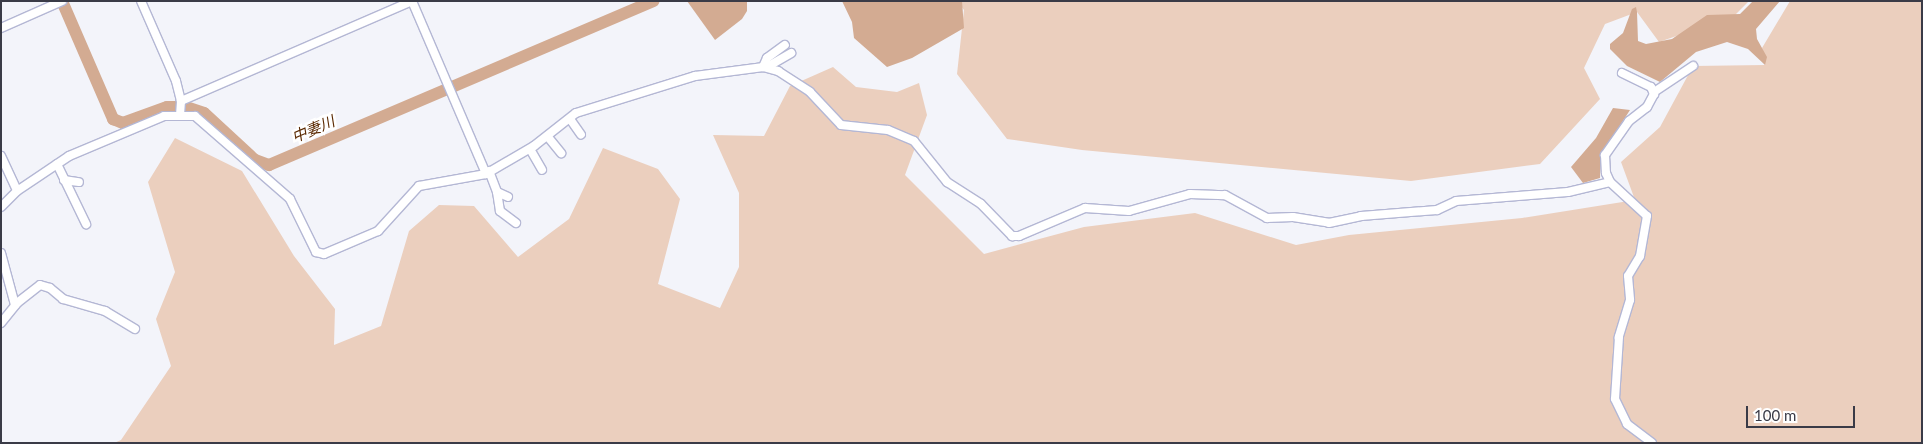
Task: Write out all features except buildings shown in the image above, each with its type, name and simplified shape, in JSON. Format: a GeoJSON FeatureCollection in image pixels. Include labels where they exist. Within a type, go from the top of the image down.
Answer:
{"type":"FeatureCollection","features":[{"type":"Feature","properties":{"kind":"street"},"geometry":{"type":"LineString","coordinates":[[141,1],[176,81],[180,108]]}},
{"type":"Feature","properties":{"kind":"street"},"geometry":{"type":"LineString","coordinates":[[1,207],[17,191],[57,164],[412,1],[497,192],[500,211],[516,223]]}},
{"type":"Feature","properties":{"kind":"street"},"geometry":{"type":"LineString","coordinates":[[1,28],[60,2]]}},
{"type":"Feature","properties":{"kind":"street"},"geometry":{"type":"LineString","coordinates":[[765,67],[767,58],[785,45]]}},
{"type":"Feature","properties":{"kind":"street"},"geometry":{"type":"LineString","coordinates":[[180,108],[200,118],[290,199],[316,252],[320,254],[361,240],[378,231],[392,218],[412,192],[426,183],[487,172],[530,149],[581,111],[695,76],[765,67],[791,53]]}},
{"type":"Feature","properties":{"kind":"street"},"geometry":{"type":"LineString","coordinates":[[1652,443],[1627,424],[1616,399],[1619,337],[1630,300],[1628,276],[1640,256],[1646,216],[1610,182],[1605,164],[1608,149],[1629,122],[1647,107],[1654,92],[1693,66]]}},
{"type":"Feature","properties":{"kind":"street"},"geometry":{"type":"LineString","coordinates":[[765,67],[810,92],[841,125],[888,130],[914,141],[947,182],[981,204],[1012,236],[1085,208],[1129,211],[1190,194],[1225,196],[1267,218],[1293,217],[1329,223],[1361,216],[1437,210],[1456,201],[1568,192],[1610,182]]}},
{"type":"Feature","properties":{"kind":"street"},"geometry":{"type":"LineString","coordinates":[[1622,74],[1654,92]]}},
{"type":"Feature","properties":{"kind":"street"},"geometry":{"type":"LineString","coordinates":[[570,119],[581,135]]}},
{"type":"Feature","properties":{"kind":"street"},"geometry":{"type":"LineString","coordinates":[[548,137],[561,153]]}},
{"type":"Feature","properties":{"kind":"street"},"geometry":{"type":"LineString","coordinates":[[530,149],[542,170]]}},
{"type":"Feature","properties":{"kind":"street"},"geometry":{"type":"LineString","coordinates":[[1,156],[17,191]]}},
{"type":"Feature","properties":{"kind":"street"},"geometry":{"type":"LineString","coordinates":[[57,164],[86,224]]}},
{"type":"Feature","properties":{"kind":"street"},"geometry":{"type":"LineString","coordinates":[[64,180],[79,182]]}},
{"type":"Feature","properties":{"kind":"street"},"geometry":{"type":"LineString","coordinates":[[497,192],[508,197]]}},
{"type":"Feature","properties":{"kind":"street"},"geometry":{"type":"LineString","coordinates":[[1,253],[16,305]]}},
{"type":"Feature","properties":{"kind":"street"},"geometry":{"type":"LineString","coordinates":[[1,323],[35,286],[44,285],[63,300],[105,311],[136,329]]}},
{"type":"Feature","properties":{"kind":"shaded area"},"geometry":{"type":"Polygon","coordinates":[[[687,1],[747,1],[747,11],[742,19],[715,40],[687,1]]]}},
{"type":"Feature","properties":{"kind":"shaded area"},"geometry":{"type":"Polygon","coordinates":[[[842,1],[962,1],[964,28],[912,58],[887,67],[854,38],[852,22],[842,1]]]}},
{"type":"Feature","properties":{"kind":"shaded area"},"geometry":{"type":"Polygon","coordinates":[[[957,1],[1749,1],[1734,16],[1659,42],[1637,12],[1605,24],[1584,68],[1600,99],[1540,164],[1411,181],[1082,150],[1007,139],[957,74],[964,10],[957,1]]]}},
{"type":"Feature","properties":{"kind":"shaded area"},"geometry":{"type":"Polygon","coordinates":[[[1753,1],[1780,1],[1756,29],[1757,39],[1767,57],[1765,65],[1748,49],[1727,42],[1696,52],[1660,82],[1627,66],[1610,49],[1610,44],[1623,33],[1632,9],[1636,7],[1638,41],[1646,44],[1672,39],[1707,15],[1740,14],[1753,1]]]}},
{"type":"Feature","properties":{"kind":"shaded area"},"geometry":{"type":"Polygon","coordinates":[[[1790,1],[1922,1],[1922,443],[114,443],[121,440],[171,366],[156,319],[175,272],[148,182],[175,138],[242,171],[294,256],[335,309],[334,345],[381,326],[409,231],[439,205],[474,206],[518,257],[569,219],[603,148],[658,169],[680,199],[658,284],[720,308],[739,267],[739,193],[713,135],[764,136],[790,86],[833,67],[856,87],[897,92],[919,83],[927,115],[905,175],[984,254],[1084,227],[1195,213],[1296,245],[1349,235],[1522,218],[1635,200],[1621,162],[1660,127],[1693,66],[1765,65],[1762,48],[1790,1]]]}},
{"type":"Feature","properties":{"kind":"shaded area"},"geometry":{"type":"Polygon","coordinates":[[[1613,108],[1630,110],[1601,155],[1600,178],[1583,183],[1571,167],[1596,138],[1613,108]]]}},
{"type":"Feature","properties":{"kind":"waterway","name":"中妻川"},"geometry":{"type":"LineString","coordinates":[[62,1],[113,119],[123,123],[167,107],[186,107],[204,113],[255,160],[269,165],[654,1]]}}]}
